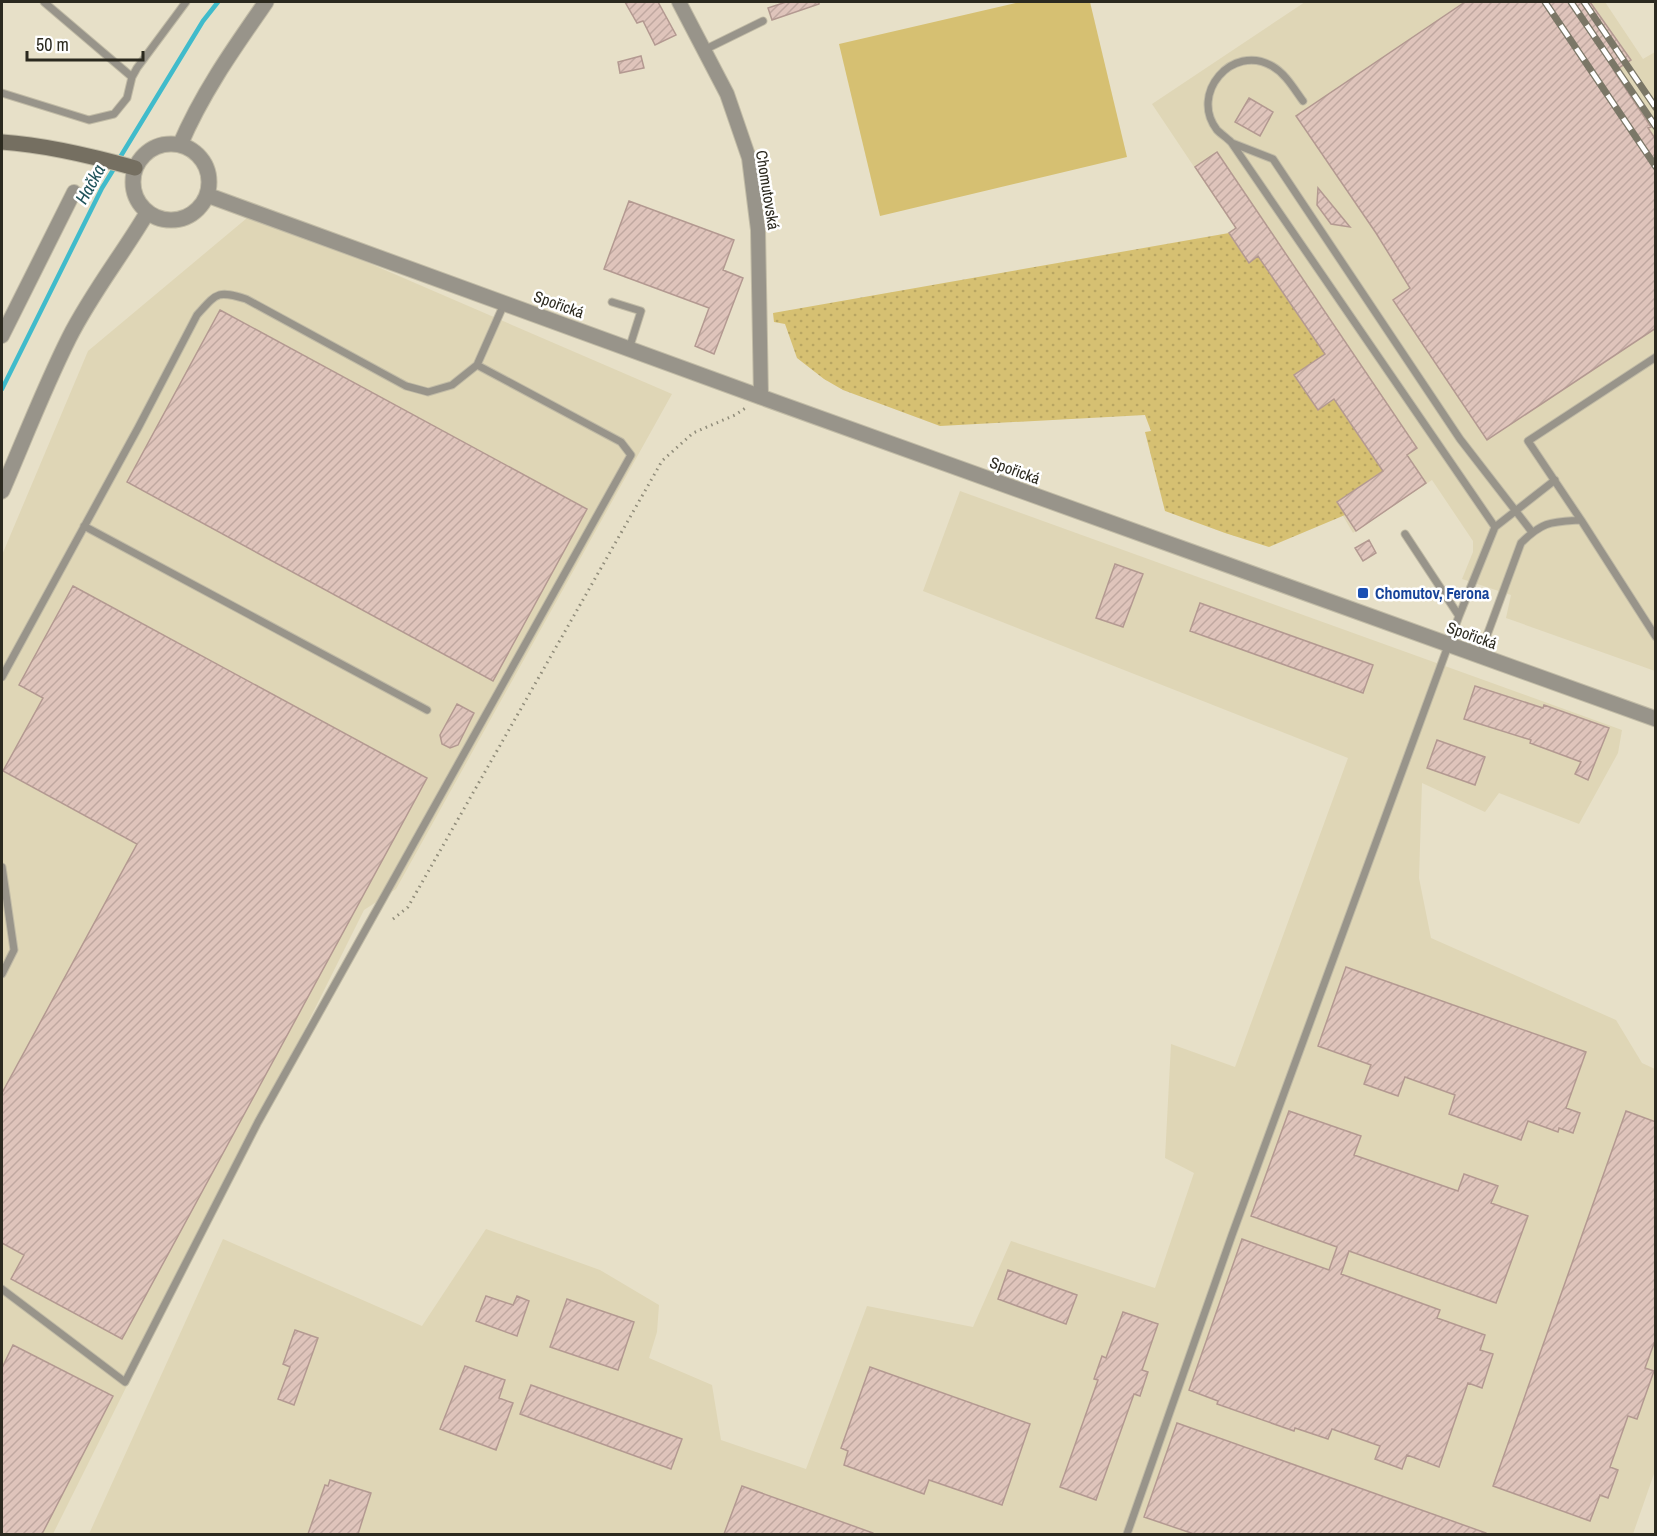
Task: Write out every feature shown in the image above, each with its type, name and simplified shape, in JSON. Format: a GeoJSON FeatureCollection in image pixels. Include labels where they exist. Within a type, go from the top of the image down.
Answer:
{"type":"FeatureCollection","features":[{"type":"Feature","properties":{"kind":"main road"},"geometry":{"type":"LineString","coordinates":[[2,142],[98,158],[133,167]]}},
{"type":"Feature","properties":{"kind":"street"},"geometry":{"type":"LineString","coordinates":[[180,145],[222,65],[266,2]]}},
{"type":"Feature","properties":{"kind":"street","name":"Chomutovská"},"geometry":{"type":"LineString","coordinates":[[679,2],[727,94],[749,158],[758,230],[761,397]]}},
{"type":"Feature","properties":{"kind":"street"},"geometry":{"type":"LineString","coordinates":[[180,145],[190,149],[204,164],[208,174],[207,195],[202,204],[187,217],[166,221],[147,213],[139,204],[134,192],[133,167],[149,151],[159,146],[180,145]]}},
{"type":"Feature","properties":{"kind":"street"},"geometry":{"type":"LineString","coordinates":[[2,336],[74,192]]}},
{"type":"Feature","properties":{"kind":"street","name":"Spořická"},"geometry":{"type":"LineString","coordinates":[[207,195],[1479,657],[1656,719]]}},
{"type":"Feature","properties":{"kind":"street"},"geometry":{"type":"LineString","coordinates":[[2,491],[69,338],[96,291],[125,250],[147,213]]}},
{"type":"Feature","properties":{"kind":"lane"},"geometry":{"type":"LineString","coordinates":[[44,2],[132,77]]}},
{"type":"Feature","properties":{"kind":"lane"},"geometry":{"type":"LineString","coordinates":[[2,93],[89,120],[114,114],[127,98],[132,77],[186,2]]}},
{"type":"Feature","properties":{"kind":"lane"},"geometry":{"type":"LineString","coordinates":[[704,50],[764,21]]}},
{"type":"Feature","properties":{"kind":"lane"},"geometry":{"type":"LineString","coordinates":[[1303,101],[1284,76],[1271,66],[1255,61],[1240,62],[1227,68],[1216,78],[1209,91],[1210,111],[1216,129],[1231,142],[1495,527]]}},
{"type":"Feature","properties":{"kind":"lane"},"geometry":{"type":"LineString","coordinates":[[1231,142],[1273,159],[1460,439],[1532,532]]}},
{"type":"Feature","properties":{"kind":"lane"},"geometry":{"type":"LineString","coordinates":[[2,677],[197,315],[211,299],[226,293],[246,299],[406,386],[428,392],[452,385],[477,365],[504,304]]}},
{"type":"Feature","properties":{"kind":"lane"},"geometry":{"type":"LineString","coordinates":[[612,302],[641,311],[629,349]]}},
{"type":"Feature","properties":{"kind":"lane"},"geometry":{"type":"LineString","coordinates":[[1656,357],[1528,441],[1656,637]]}},
{"type":"Feature","properties":{"kind":"lane"},"geometry":{"type":"LineString","coordinates":[[2,1289],[125,1382],[258,1122],[631,455],[621,442],[477,365]]}},
{"type":"Feature","properties":{"kind":"lane"},"geometry":{"type":"LineString","coordinates":[[1127,1534],[1232,1235],[1448,645],[1495,527],[1555,480]]}},
{"type":"Feature","properties":{"kind":"lane"},"geometry":{"type":"LineString","coordinates":[[1479,657],[1521,543],[1532,532],[1550,522],[1581,520]]}},
{"type":"Feature","properties":{"kind":"lane"},"geometry":{"type":"LineString","coordinates":[[84,526],[427,710]]}},
{"type":"Feature","properties":{"kind":"lane"},"geometry":{"type":"LineString","coordinates":[[1405,534],[1459,616]]}},
{"type":"Feature","properties":{"kind":"lane"},"geometry":{"type":"LineString","coordinates":[[2,867],[14,950],[2,975]]}},
{"type":"Feature","properties":{"kind":"path"},"geometry":{"type":"LineString","coordinates":[[393,919],[408,907],[662,461],[693,433],[735,414],[761,397]]}},
{"type":"Feature","properties":{"kind":"shaded area"},"geometry":{"type":"Polygon","coordinates":[[[1020,2],[1090,2],[1127,157],[880,216],[839,44],[1020,2]]]}},
{"type":"Feature","properties":{"kind":"shaded area"},"geometry":{"type":"Polygon","coordinates":[[[1305,2],[1605,2],[1643,59],[1655,52],[1655,671],[1506,618],[1511,595],[1462,579],[1473,552],[1473,541],[1432,480],[1353,533],[1343,516],[1345,515],[1337,502],[1331,399],[1317,408],[1294,375],[1324,354],[1259,256],[1249,263],[1227,233],[1235,228],[1152,104],[1305,2]]]}},
{"type":"Feature","properties":{"kind":"shaded area"},"geometry":{"type":"Polygon","coordinates":[[[253,213],[672,394],[396,889],[364,910],[53,1534],[2,1534],[2,555],[88,351],[253,213]]]}},
{"type":"Feature","properties":{"kind":"shaded area"},"geometry":{"type":"Polygon","coordinates":[[[1229,233],[1249,262],[1258,256],[1325,354],[1295,375],[1334,399],[1383,471],[1337,502],[1345,515],[1269,547],[1165,511],[1145,432],[1151,431],[1145,415],[940,426],[843,390],[824,379],[797,358],[785,324],[774,322],[773,313],[1229,233]]]}},
{"type":"Feature","properties":{"kind":"shaded area"},"geometry":{"type":"Polygon","coordinates":[[[960,491],[1622,730],[1618,753],[1579,824],[1499,793],[1485,812],[1422,783],[1419,878],[1431,938],[1616,1020],[1642,1063],[1655,1069],[1656,1468],[1633,1534],[89,1534],[223,1239],[422,1326],[486,1229],[600,1270],[659,1305],[657,1332],[649,1358],[712,1385],[721,1440],[806,1469],[867,1306],[973,1327],[1011,1241],[1155,1288],[1194,1173],[1165,1158],[1171,1044],[1235,1067],[1348,758],[923,591],[960,491]]]}},
{"type":"Feature","properties":{"kind":"building"},"geometry":{"type":"Polygon","coordinates":[[[625,2],[658,2],[676,35],[655,45],[643,21],[637,23],[625,2]]]}},
{"type":"Feature","properties":{"kind":"building"},"geometry":{"type":"Polygon","coordinates":[[[786,2],[819,2],[819,4],[772,20],[768,8],[786,2]]]}},
{"type":"Feature","properties":{"kind":"building"},"geometry":{"type":"Polygon","coordinates":[[[1465,2],[1590,2],[1631,60],[1614,71],[1651,127],[1648,128],[1656,140],[1656,328],[1487,440],[1393,300],[1410,288],[1376,233],[1296,116],[1465,2]]]}},
{"type":"Feature","properties":{"kind":"building"},"geometry":{"type":"Polygon","coordinates":[[[641,56],[644,68],[620,73],[618,62],[641,56]]]}},
{"type":"Feature","properties":{"kind":"building"},"geometry":{"type":"Polygon","coordinates":[[[1249,98],[1273,112],[1260,136],[1235,122],[1249,98]]]}},
{"type":"Feature","properties":{"kind":"building"},"geometry":{"type":"Polygon","coordinates":[[[1217,152],[1417,448],[1407,455],[1426,483],[1356,531],[1337,502],[1383,471],[1334,399],[1318,410],[1294,375],[1325,354],[1258,256],[1249,263],[1229,233],[1236,228],[1195,167],[1217,152]]]}},
{"type":"Feature","properties":{"kind":"building"},"geometry":{"type":"Polygon","coordinates":[[[1318,188],[1350,227],[1331,224],[1317,205],[1318,188]]]}},
{"type":"Feature","properties":{"kind":"building"},"geometry":{"type":"Polygon","coordinates":[[[629,201],[734,240],[723,270],[743,278],[714,354],[695,346],[709,308],[604,269],[629,201]]]}},
{"type":"Feature","properties":{"kind":"building"},"geometry":{"type":"Polygon","coordinates":[[[220,310],[587,509],[493,681],[127,482],[220,310]]]}},
{"type":"Feature","properties":{"kind":"building"},"geometry":{"type":"Polygon","coordinates":[[[1369,540],[1376,553],[1363,561],[1355,548],[1369,540]]]}},
{"type":"Feature","properties":{"kind":"building"},"geometry":{"type":"Polygon","coordinates":[[[1115,564],[1143,574],[1123,627],[1096,618],[1115,564]]]}},
{"type":"Feature","properties":{"kind":"building"},"geometry":{"type":"Polygon","coordinates":[[[73,586],[427,778],[122,1339],[11,1279],[24,1255],[2,1243],[2,1093],[137,844],[3,771],[43,698],[19,685],[73,586]]]}},
{"type":"Feature","properties":{"kind":"building"},"geometry":{"type":"Polygon","coordinates":[[[1200,603],[1373,665],[1363,693],[1190,631],[1200,603]]]}},
{"type":"Feature","properties":{"kind":"building"},"geometry":{"type":"Polygon","coordinates":[[[1475,686],[1543,708],[1544,705],[1609,728],[1588,780],[1575,774],[1581,762],[1530,743],[1531,740],[1464,719],[1475,686]]]}},
{"type":"Feature","properties":{"kind":"building"},"geometry":{"type":"Polygon","coordinates":[[[457,704],[474,713],[458,745],[450,748],[442,744],[440,735],[457,704]]]}},
{"type":"Feature","properties":{"kind":"building"},"geometry":{"type":"Polygon","coordinates":[[[1437,740],[1485,757],[1475,785],[1427,768],[1437,740]]]}},
{"type":"Feature","properties":{"kind":"building"},"geometry":{"type":"Polygon","coordinates":[[[1346,967],[1586,1052],[1566,1108],[1580,1113],[1573,1133],[1559,1128],[1558,1132],[1528,1121],[1521,1140],[1449,1114],[1455,1095],[1405,1077],[1398,1096],[1364,1084],[1371,1065],[1318,1046],[1346,967]]]}},
{"type":"Feature","properties":{"kind":"building"},"geometry":{"type":"Polygon","coordinates":[[[1289,1111],[1361,1136],[1354,1155],[1458,1191],[1464,1174],[1498,1186],[1491,1203],[1528,1216],[1496,1303],[1349,1251],[1341,1274],[1440,1310],[1437,1318],[1485,1335],[1480,1350],[1493,1354],[1482,1388],[1468,1383],[1439,1467],[1407,1455],[1402,1469],[1375,1459],[1380,1446],[1332,1429],[1328,1439],[1295,1428],[1294,1431],[1217,1404],[1218,1401],[1189,1390],[1242,1239],[1329,1270],[1337,1247],[1251,1216],[1289,1111]]]}},
{"type":"Feature","properties":{"kind":"building"},"geometry":{"type":"Polygon","coordinates":[[[1626,1111],[1656,1122],[1656,1338],[1645,1368],[1654,1371],[1637,1419],[1628,1416],[1610,1467],[1618,1470],[1608,1498],[1600,1495],[1590,1521],[1493,1486],[1626,1111]]]}},
{"type":"Feature","properties":{"kind":"building"},"geometry":{"type":"Polygon","coordinates":[[[1008,1270],[1077,1295],[1066,1324],[998,1299],[1008,1270]]]}},
{"type":"Feature","properties":{"kind":"building"},"geometry":{"type":"Polygon","coordinates":[[[486,1296],[513,1305],[517,1296],[529,1301],[517,1336],[476,1321],[486,1296]]]}},
{"type":"Feature","properties":{"kind":"building"},"geometry":{"type":"Polygon","coordinates":[[[567,1299],[634,1322],[618,1370],[550,1347],[567,1299]]]}},
{"type":"Feature","properties":{"kind":"building"},"geometry":{"type":"Polygon","coordinates":[[[1123,1312],[1158,1324],[1142,1370],[1148,1372],[1140,1396],[1134,1394],[1096,1500],[1060,1487],[1098,1380],[1094,1379],[1102,1356],[1106,1358],[1123,1312]]]}},
{"type":"Feature","properties":{"kind":"building"},"geometry":{"type":"Polygon","coordinates":[[[295,1330],[318,1338],[294,1405],[278,1399],[290,1367],[283,1364],[295,1330]]]}},
{"type":"Feature","properties":{"kind":"building"},"geometry":{"type":"Polygon","coordinates":[[[13,1345],[113,1396],[42,1534],[2,1534],[2,1368],[13,1345]]]}},
{"type":"Feature","properties":{"kind":"building"},"geometry":{"type":"Polygon","coordinates":[[[465,1366],[505,1380],[499,1398],[513,1403],[496,1450],[440,1429],[465,1366]]]}},
{"type":"Feature","properties":{"kind":"building"},"geometry":{"type":"Polygon","coordinates":[[[870,1367],[1030,1424],[1002,1505],[929,1480],[924,1494],[844,1465],[848,1451],[841,1448],[870,1367]]]}},
{"type":"Feature","properties":{"kind":"building"},"geometry":{"type":"Polygon","coordinates":[[[531,1385],[682,1439],[671,1469],[520,1414],[531,1385]]]}},
{"type":"Feature","properties":{"kind":"building"},"geometry":{"type":"Polygon","coordinates":[[[1177,1423],[1486,1534],[1194,1534],[1144,1517],[1177,1423]]]}},
{"type":"Feature","properties":{"kind":"building"},"geometry":{"type":"Polygon","coordinates":[[[330,1480],[371,1493],[358,1534],[308,1534],[325,1485],[328,1486],[330,1480]]]}},
{"type":"Feature","properties":{"kind":"building"},"geometry":{"type":"Polygon","coordinates":[[[742,1486],[873,1533],[873,1534],[724,1534],[742,1486]]]}},
{"type":"Feature","properties":{"kind":"waterway","name":"Hačka"},"geometry":{"type":"LineString","coordinates":[[119,159],[203,21],[218,2]]}},
{"type":"Feature","properties":{"kind":"waterway","name":"Hačka"},"geometry":{"type":"LineString","coordinates":[[2,389],[102,188],[115,167]]}},
{"type":"Feature","properties":{"kind":"railway"},"geometry":{"type":"LineString","coordinates":[[1545,2],[1656,167]]}},
{"type":"Feature","properties":{"kind":"railway"},"geometry":{"type":"LineString","coordinates":[[1571,2],[1656,127]]}},
{"type":"Feature","properties":{"kind":"railway"},"geometry":{"type":"LineString","coordinates":[[1584,2],[1656,108]]}},
{"type":"Feature","properties":{"kind":"place","name":"Chomutov, Ferona"},"geometry":{"type":"Point","coordinates":[1363,593]}}]}
